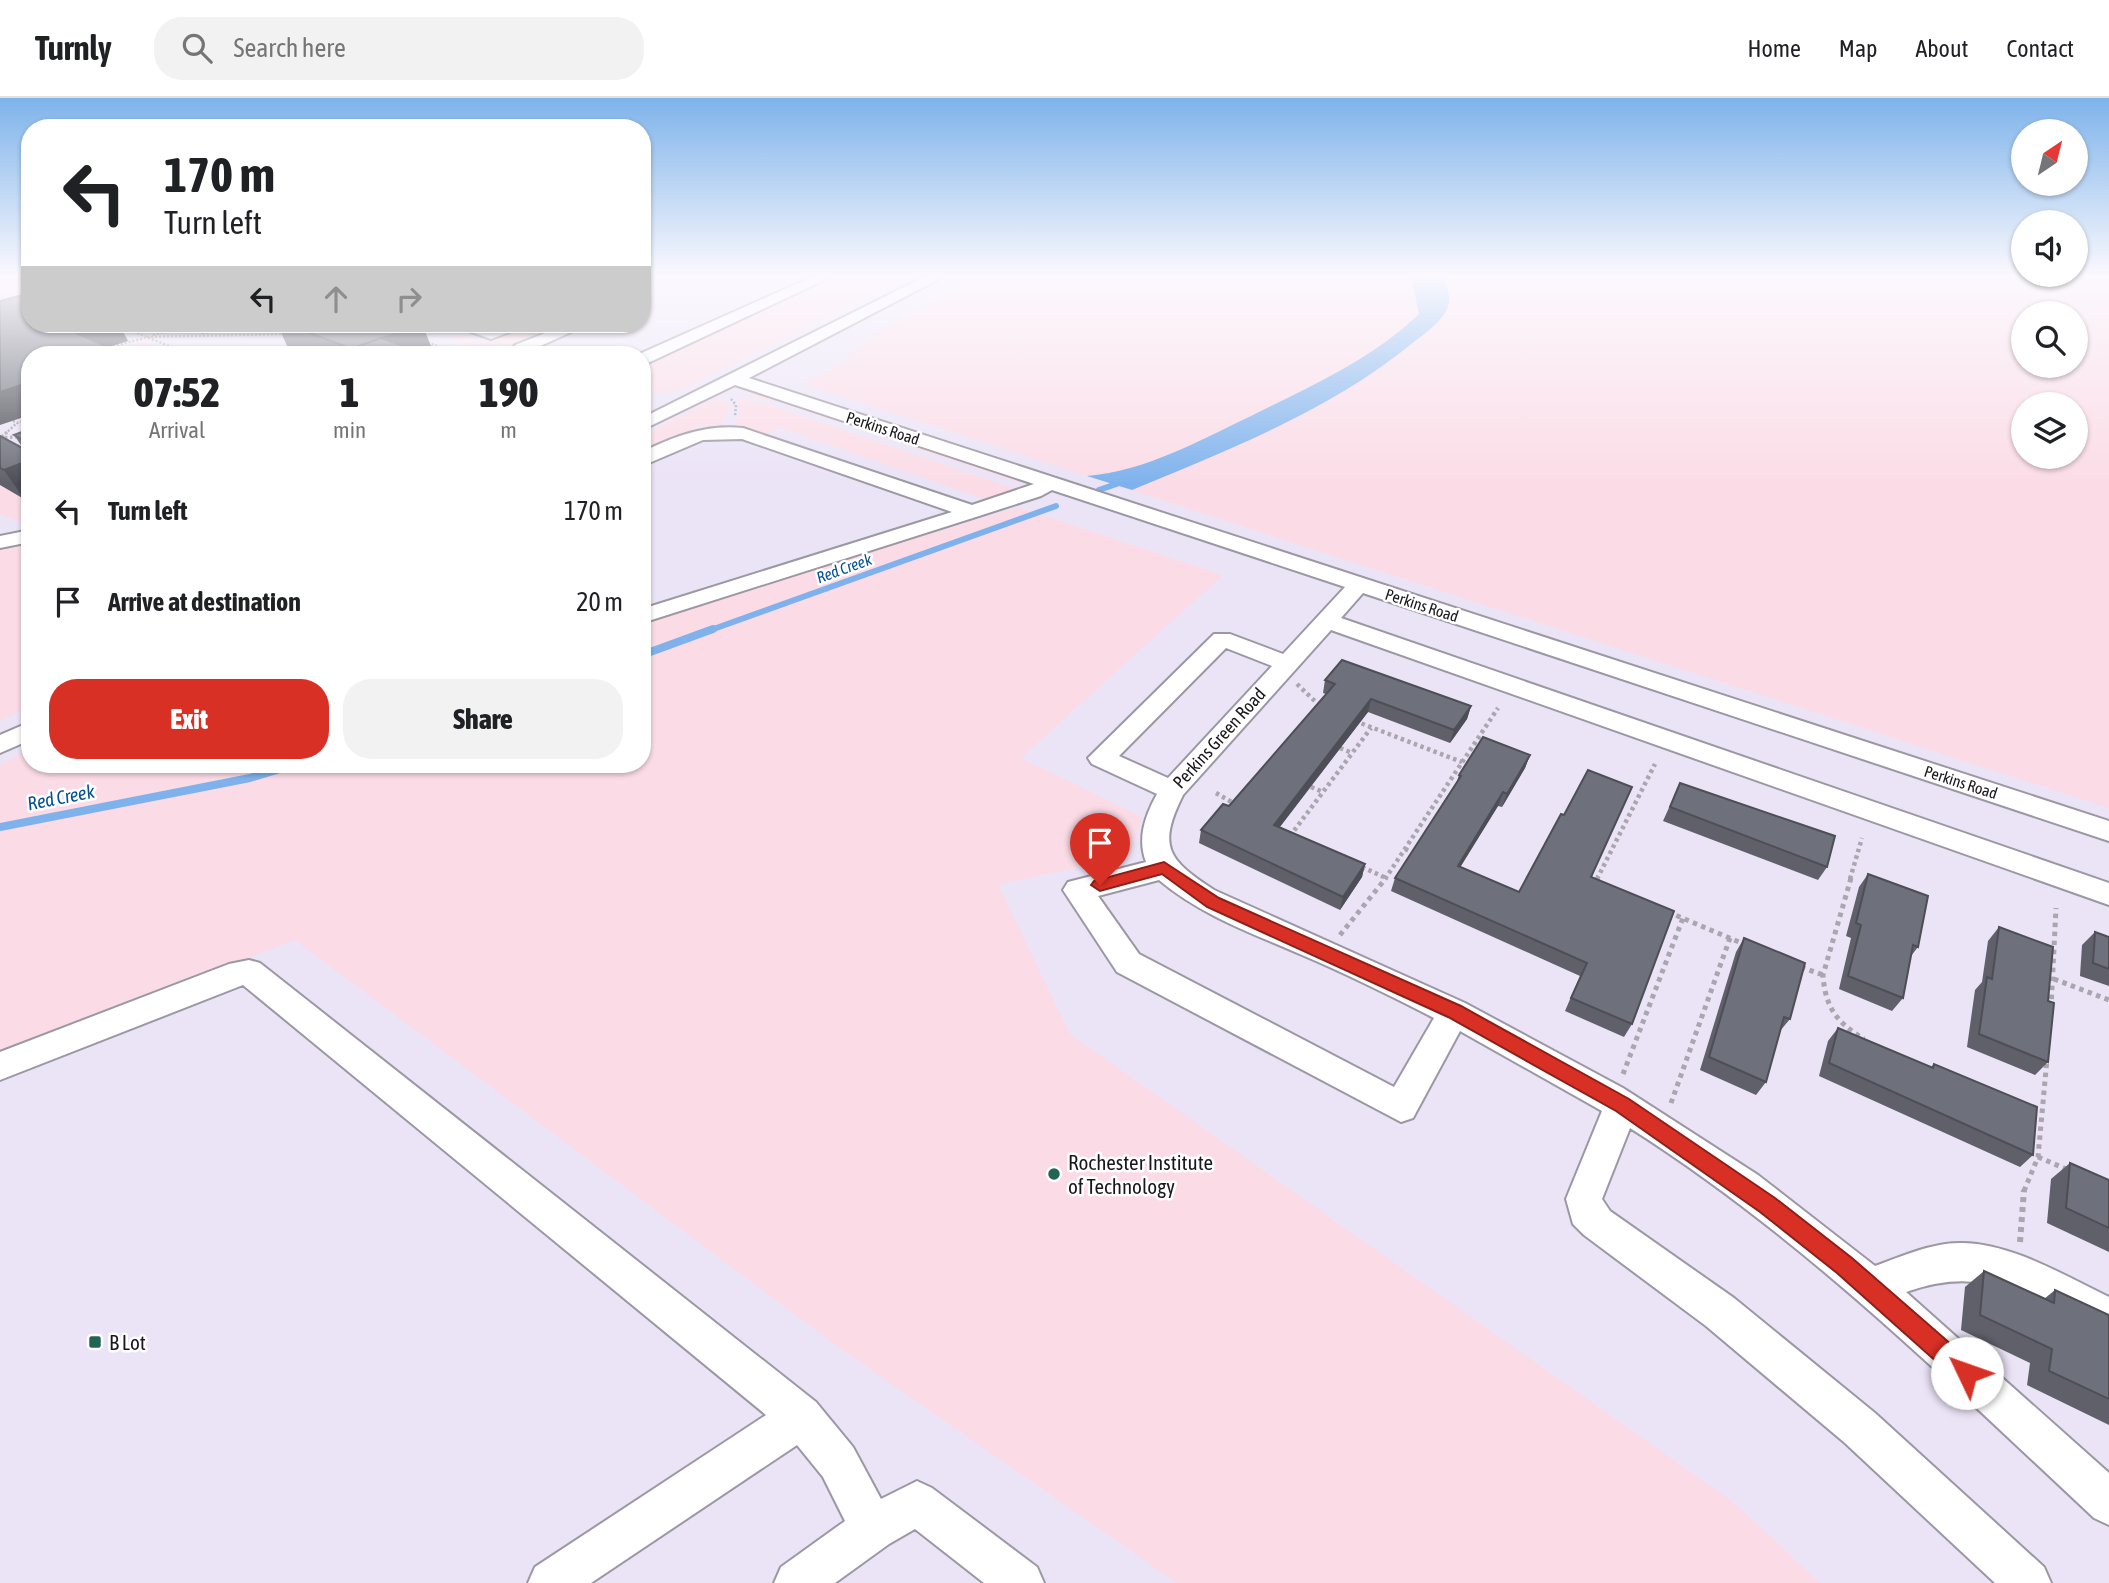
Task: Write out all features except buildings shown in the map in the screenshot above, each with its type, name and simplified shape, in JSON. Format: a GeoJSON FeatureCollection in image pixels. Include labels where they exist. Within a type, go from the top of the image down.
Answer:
{"type":"FeatureCollection","features":[{"type":"Feature","properties":{"kind":"street"},"geometry":{"type":"LineString","coordinates":[[651,355],[672,345]]}},
{"type":"Feature","properties":{"kind":"street"},"geometry":{"type":"LineString","coordinates":[[651,421],[801,345]]}},
{"type":"Feature","properties":{"kind":"street","name":"Perkins Road"},"geometry":{"type":"LineString","coordinates":[[735,379],[2109,831]]}},
{"type":"Feature","properties":{"kind":"street"},"geometry":{"type":"LineString","coordinates":[[651,456],[692,435],[741,432],[972,512]]}},
{"type":"Feature","properties":{"kind":"street"},"geometry":{"type":"LineString","coordinates":[[651,613],[1013,499],[1049,483]]}},
{"type":"Feature","properties":{"kind":"street","name":"Perkins Green Road"},"geometry":{"type":"LineString","coordinates":[[1164,868],[1155,845],[1159,814],[1172,790],[1359,585]]}},
{"type":"Feature","properties":{"kind":"street"},"geometry":{"type":"LineString","coordinates":[[1327,621],[2109,894]]}},
{"type":"Feature","properties":{"kind":"street"},"geometry":{"type":"LineString","coordinates":[[1172,790],[1101,758],[1222,639],[1284,665]]}},
{"type":"Feature","properties":{"kind":"street"},"geometry":{"type":"LineString","coordinates":[[0,745],[21,734]]}},
{"type":"Feature","properties":{"kind":"street"},"geometry":{"type":"LineString","coordinates":[[1454,1012],[1401,1107],[1128,963],[1078,890],[1164,868],[1213,902],[1454,1012],[1618,1102],[1767,1205],[1868,1287],[2109,1503]]}},
{"type":"Feature","properties":{"kind":"street"},"geometry":{"type":"LineString","coordinates":[[0,1066],[240,973],[249,972],[801,1417],[838,1462],[873,1528]]}},
{"type":"Feature","properties":{"kind":"street"},"geometry":{"type":"LineString","coordinates":[[1618,1102],[1584,1199],[1586,1212],[1597,1223],[1720,1312],[1860,1428],[2028,1583]]}},
{"type":"Feature","properties":{"kind":"street"},"geometry":{"type":"LineString","coordinates":[[1868,1287],[1930,1265],[1965,1261],[1993,1266],[2026,1279],[2109,1318]]}},
{"type":"Feature","properties":{"kind":"street"},"geometry":{"type":"LineString","coordinates":[[551,1583],[801,1417]]}},
{"type":"Feature","properties":{"kind":"street"},"geometry":{"type":"LineString","coordinates":[[797,1583],[873,1528],[917,1503],[1021,1583]]}},
{"type":"Feature","properties":{"kind":"path"},"geometry":{"type":"LineString","coordinates":[[1,438],[15,422],[21,421]]}},
{"type":"Feature","properties":{"kind":"path"},"geometry":{"type":"LineString","coordinates":[[1,438],[21,437]]}},
{"type":"Feature","properties":{"kind":"path"},"geometry":{"type":"LineString","coordinates":[[1284,665],[1306,694],[1325,709]]}},
{"type":"Feature","properties":{"kind":"path"},"geometry":{"type":"LineString","coordinates":[[1328,953],[1386,878],[1498,708]]}},
{"type":"Feature","properties":{"kind":"path"},"geometry":{"type":"LineString","coordinates":[[1348,719],[1462,762]]}},
{"type":"Feature","properties":{"kind":"path"},"geometry":{"type":"LineString","coordinates":[[1283,832],[1292,836],[1371,728]]}},
{"type":"Feature","properties":{"kind":"path"},"geometry":{"type":"LineString","coordinates":[[1340,748],[1352,753]]}},
{"type":"Feature","properties":{"kind":"path"},"geometry":{"type":"LineString","coordinates":[[1591,893],[1655,764]]}},
{"type":"Feature","properties":{"kind":"path"},"geometry":{"type":"LineString","coordinates":[[1311,787],[1323,792]]}},
{"type":"Feature","properties":{"kind":"path"},"geometry":{"type":"LineString","coordinates":[[1216,793],[1242,808]]}},
{"type":"Feature","properties":{"kind":"path"},"geometry":{"type":"LineString","coordinates":[[1862,838],[1823,975],[1823,996],[1831,1013],[1843,1026],[1869,1042]]}},
{"type":"Feature","properties":{"kind":"path"},"geometry":{"type":"LineString","coordinates":[[1405,849],[1418,854]]}},
{"type":"Feature","properties":{"kind":"path"},"geometry":{"type":"LineString","coordinates":[[1352,863],[1386,878]]}},
{"type":"Feature","properties":{"kind":"path"},"geometry":{"type":"LineString","coordinates":[[1596,883],[1608,888]]}},
{"type":"Feature","properties":{"kind":"path"},"geometry":{"type":"LineString","coordinates":[[1658,908],[1753,947]]}},
{"type":"Feature","properties":{"kind":"path"},"geometry":{"type":"LineString","coordinates":[[2050,1020],[2056,908]]}},
{"type":"Feature","properties":{"kind":"path"},"geometry":{"type":"LineString","coordinates":[[1618,1102],[1683,918]]}},
{"type":"Feature","properties":{"kind":"path"},"geometry":{"type":"LineString","coordinates":[[1661,1130],[1730,938]]}},
{"type":"Feature","properties":{"kind":"path"},"geometry":{"type":"LineString","coordinates":[[1800,966],[1823,975]]}},
{"type":"Feature","properties":{"kind":"path"},"geometry":{"type":"LineString","coordinates":[[2054,979],[2109,1000]]}},
{"type":"Feature","properties":{"kind":"path"},"geometry":{"type":"LineString","coordinates":[[2020,1249],[2024,1187],[2038,1157],[2048,1048]]}},
{"type":"Feature","properties":{"kind":"path"},"geometry":{"type":"LineString","coordinates":[[2030,1111],[2042,1116]]}},
{"type":"Feature","properties":{"kind":"path"},"geometry":{"type":"LineString","coordinates":[[2038,1157],[2075,1173]]}},
{"type":"Feature","properties":{"kind":"shaded area","name":"Rochester Institute of Technology"},"geometry":{"type":"Polygon","coordinates":[[[0,345],[2011,345],[2011,378],[2088,378],[2088,345],[2109,345],[2109,1583],[0,1583],[0,345]]]}},
{"type":"Feature","properties":{"kind":"shaded area"},"geometry":{"type":"Polygon","coordinates":[[[460,345],[516,345],[515,346],[460,345]]]}},
{"type":"Feature","properties":{"kind":"shaded area"},"geometry":{"type":"Polygon","coordinates":[[[683,345],[771,345],[680,390],[651,395],[651,360],[683,345]]]}},
{"type":"Feature","properties":{"kind":"shaded area"},"geometry":{"type":"Polygon","coordinates":[[[862,345],[2011,345],[2011,378],[2088,378],[2088,345],[2109,345],[2109,808],[805,384],[840,365],[862,345]]]}},
{"type":"Feature","properties":{"kind":"shaded area"},"geometry":{"type":"Polygon","coordinates":[[[732,393],[762,396],[1017,479],[1023,484],[781,403],[732,393]]]}},
{"type":"Feature","properties":{"kind":"shaded area"},"geometry":{"type":"Polygon","coordinates":[[[719,396],[729,405],[724,424],[700,426],[651,448],[651,431],[719,396]]]}},
{"type":"Feature","properties":{"kind":"shaded area"},"geometry":{"type":"Polygon","coordinates":[[[739,398],[770,405],[1019,490],[985,499],[779,427],[767,434],[737,426],[739,398]]]}},
{"type":"Feature","properties":{"kind":"shaded area"},"geometry":{"type":"Polygon","coordinates":[[[0,488],[21,494],[21,522],[0,514],[0,488]]]}},
{"type":"Feature","properties":{"kind":"shaded area"},"geometry":{"type":"Polygon","coordinates":[[[1019,507],[1223,575],[1021,758],[1142,817],[1130,856],[998,885],[1070,1034],[1733,1502],[1820,1583],[1177,1583],[837,1346],[295,940],[0,1054],[0,765],[21,754],[21,773],[651,773],[651,618],[1019,507]]]}},
{"type":"Feature","properties":{"kind":"shaded area"},"geometry":{"type":"Polygon","coordinates":[[[21,544],[21,710],[0,721],[0,547],[21,544]]]}},
{"type":"Feature","properties":{"kind":"water"},"geometry":{"type":"Polygon","coordinates":[[[1381,345],[1409,345],[1350,388],[1315,408],[1132,490],[1087,476],[1130,468],[1171,454],[1360,359],[1381,345]]]}},
{"type":"Feature","properties":{"kind":"waterway","name":"Red Creek"},"geometry":{"type":"LineString","coordinates":[[1099,490],[1125,481]]}},
{"type":"Feature","properties":{"kind":"waterway","name":"Red Creek"},"geometry":{"type":"LineString","coordinates":[[708,631],[1056,506]]}},
{"type":"Feature","properties":{"kind":"waterway","name":"Red Creek"},"geometry":{"type":"LineString","coordinates":[[651,652],[713,629]]}},
{"type":"Feature","properties":{"kind":"waterway","name":"Red Creek"},"geometry":{"type":"LineString","coordinates":[[0,827],[267,773]]}},
{"type":"Feature","properties":{"kind":"place","name":"Rochester Institute of Technology"},"geometry":{"type":"Point","coordinates":[1054,1174]}},
{"type":"Feature","properties":{"kind":"place","name":"B Lot"},"geometry":{"type":"Point","coordinates":[95,1342]}},
{"type":"Feature","properties":{"kind":"route"},"geometry":{"type":"LineString","coordinates":[[1100,885],[1164,868],[1213,902],[1454,1012],[1535,1055],[1622,1105],[1693,1151],[1767,1205],[1844,1266],[1967,1373]]}}]}
